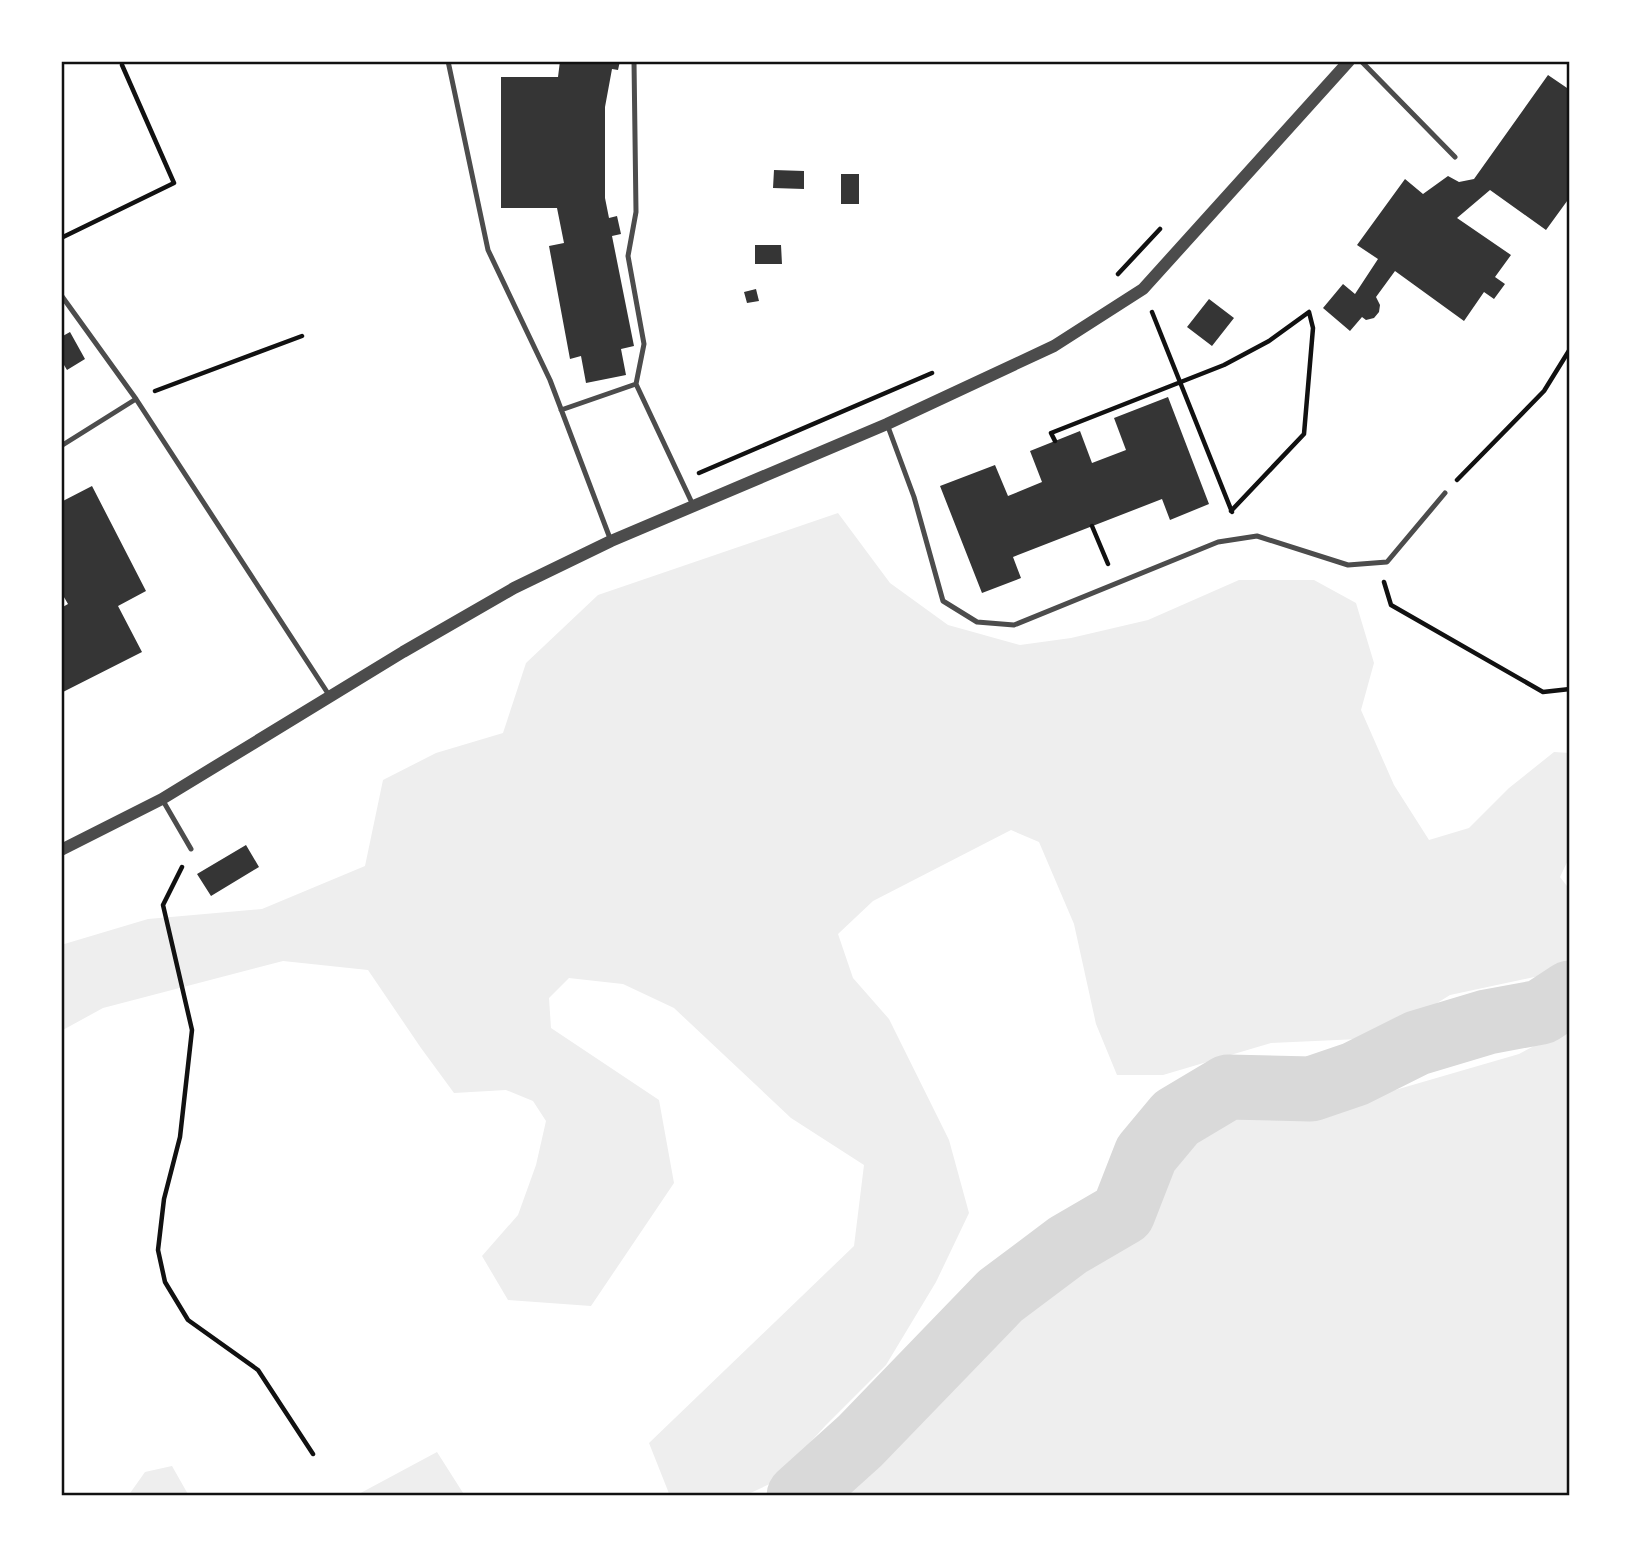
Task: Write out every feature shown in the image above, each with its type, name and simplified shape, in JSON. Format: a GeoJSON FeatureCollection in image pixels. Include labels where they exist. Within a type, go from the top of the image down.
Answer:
{"type":"FeatureCollection","features":[{"type":"Feature","properties":{"kind":"street"},"geometry":{"type":"LineString","coordinates":[[61,850],[162,799],[403,652],[514,588],[611,541],[887,424],[1054,346],[1143,289],[1349,61]]}},
{"type":"Feature","properties":{"kind":"lane"},"geometry":{"type":"LineString","coordinates":[[448,61],[488,250],[550,380],[611,541]]}},
{"type":"Feature","properties":{"kind":"lane"},"geometry":{"type":"LineString","coordinates":[[634,61],[636,212],[628,256],[645,344],[636,384],[693,505]]}},
{"type":"Feature","properties":{"kind":"lane"},"geometry":{"type":"LineString","coordinates":[[1362,61],[1455,157]]}},
{"type":"Feature","properties":{"kind":"lane"},"geometry":{"type":"LineString","coordinates":[[61,295],[136,399],[331,698]]}},
{"type":"Feature","properties":{"kind":"lane"},"geometry":{"type":"LineString","coordinates":[[561,410],[636,384]]}},
{"type":"Feature","properties":{"kind":"lane"},"geometry":{"type":"LineString","coordinates":[[61,446],[136,399]]}},
{"type":"Feature","properties":{"kind":"lane"},"geometry":{"type":"LineString","coordinates":[[887,424],[914,497],[943,601],[977,622],[1014,625],[1218,542],[1241,538],[1256,536],[1348,565],[1387,562],[1445,493]]}},
{"type":"Feature","properties":{"kind":"lane"},"geometry":{"type":"LineString","coordinates":[[162,799],[191,849]]}},
{"type":"Feature","properties":{"kind":"path"},"geometry":{"type":"LineString","coordinates":[[61,238],[174,183],[122,65]]}},
{"type":"Feature","properties":{"kind":"path"},"geometry":{"type":"LineString","coordinates":[[1112,280],[1168,220]]}},
{"type":"Feature","properties":{"kind":"path"},"geometry":{"type":"LineString","coordinates":[[1143,289],[1241,538]]}},
{"type":"Feature","properties":{"kind":"path"},"geometry":{"type":"LineString","coordinates":[[1055,441],[1051,432],[1235,359],[1269,341],[1309,312],[1313,328],[1304,434],[1231,511]]}},
{"type":"Feature","properties":{"kind":"path"},"geometry":{"type":"LineString","coordinates":[[136,399],[302,335]]}},
{"type":"Feature","properties":{"kind":"path"},"geometry":{"type":"LineString","coordinates":[[1445,493],[1544,391],[1570,349]]}},
{"type":"Feature","properties":{"kind":"path"},"geometry":{"type":"LineString","coordinates":[[682,480],[933,372]]}},
{"type":"Feature","properties":{"kind":"path"},"geometry":{"type":"LineString","coordinates":[[1092,526],[1116,584]]}},
{"type":"Feature","properties":{"kind":"path"},"geometry":{"type":"LineString","coordinates":[[1387,562],[1383,584],[1391,605],[1543,692],[1570,689]]}},
{"type":"Feature","properties":{"kind":"path"},"geometry":{"type":"LineString","coordinates":[[191,849],[163,905],[192,1030],[180,1137],[164,1199],[158,1250],[165,1282],[188,1320],[258,1370],[313,1454]]}},
{"type":"Feature","properties":{"kind":"shaded area"},"geometry":{"type":"Polygon","coordinates":[[[838,513],[890,583],[948,625],[1020,645],[1071,638],[1148,620],[1239,580],[1314,580],[1356,603],[1374,663],[1361,710],[1394,785],[1429,840],[1469,828],[1509,788],[1554,752],[1570,753],[1570,856],[1560,877],[1570,890],[1570,964],[1553,973],[1450,995],[1381,1038],[1271,1043],[1163,1075],[1117,1075],[1096,1024],[1074,924],[1039,842],[1011,830],[873,901],[838,934],[853,978],[889,1019],[949,1140],[969,1213],[936,1282],[886,1365],[774,1482],[744,1496],[670,1496],[649,1443],[854,1246],[864,1165],[791,1118],[674,1008],[623,984],[569,978],[549,998],[551,1028],[659,1100],[674,1183],[591,1306],[508,1300],[482,1256],[518,1215],[536,1165],[546,1121],[533,1101],[506,1090],[454,1093],[368,970],[283,961],[103,1008],[61,1031],[61,945],[148,919],[262,909],[365,866],[383,780],[436,753],[503,733],[526,663],[598,595],[838,513]]]}},
{"type":"Feature","properties":{"kind":"shaded area"},"geometry":{"type":"Polygon","coordinates":[[[1570,1027],[1570,1496],[815,1496],[1014,1314],[1130,1229],[1185,1137],[1245,1100],[1347,1104],[1519,1054],[1570,1027]]]}},
{"type":"Feature","properties":{"kind":"shaded area"},"geometry":{"type":"Polygon","coordinates":[[[437,1452],[465,1496],[355,1496],[437,1452]]]}},
{"type":"Feature","properties":{"kind":"shaded area"},"geometry":{"type":"Polygon","coordinates":[[[172,1466],[189,1496],[128,1496],[145,1472],[172,1466]]]}},
{"type":"Feature","properties":{"kind":"building"},"geometry":{"type":"Polygon","coordinates":[[[560,61],[620,61],[618,70],[612,69],[605,107],[605,198],[609,218],[617,216],[621,234],[612,236],[634,346],[621,349],[626,375],[586,383],[581,356],[570,359],[549,246],[564,243],[557,208],[501,208],[501,77],[558,77],[560,61]]]}},
{"type":"Feature","properties":{"kind":"building"},"geometry":{"type":"Polygon","coordinates":[[[1548,75],[1570,90],[1570,197],[1546,230],[1490,190],[1457,218],[1511,255],[1495,277],[1505,284],[1494,299],[1484,292],[1464,321],[1395,271],[1376,297],[1380,305],[1379,312],[1374,318],[1366,320],[1362,317],[1350,331],[1323,308],[1343,284],[1355,294],[1378,259],[1357,245],[1405,179],[1423,194],[1448,176],[1459,182],[1474,179],[1548,75]]]}},
{"type":"Feature","properties":{"kind":"building"},"geometry":{"type":"Polygon","coordinates":[[[774,170],[804,171],[804,189],[773,188],[774,170]]]}},
{"type":"Feature","properties":{"kind":"building"},"geometry":{"type":"Polygon","coordinates":[[[841,174],[859,174],[859,204],[841,204],[841,174]]]}},
{"type":"Feature","properties":{"kind":"building"},"geometry":{"type":"Polygon","coordinates":[[[755,245],[781,245],[782,264],[755,264],[755,245]]]}},
{"type":"Feature","properties":{"kind":"building"},"geometry":{"type":"Polygon","coordinates":[[[756,289],[759,301],[747,303],[744,292],[756,289]]]}},
{"type":"Feature","properties":{"kind":"building"},"geometry":{"type":"Polygon","coordinates":[[[1209,299],[1234,318],[1212,346],[1187,327],[1209,299]]]}},
{"type":"Feature","properties":{"kind":"building"},"geometry":{"type":"Polygon","coordinates":[[[70,332],[85,359],[67,370],[61,360],[61,337],[70,332]]]}},
{"type":"Feature","properties":{"kind":"building"},"geometry":{"type":"Polygon","coordinates":[[[1168,397],[1209,504],[1170,520],[1162,499],[1013,557],[1021,578],[982,593],[940,486],[995,465],[1008,496],[1042,482],[1030,451],[1080,431],[1092,463],[1126,450],[1114,418],[1168,397]]]}},
{"type":"Feature","properties":{"kind":"building"},"geometry":{"type":"Polygon","coordinates":[[[92,486],[146,591],[118,606],[142,652],[61,693],[61,608],[68,604],[61,592],[61,502],[92,486]]]}},
{"type":"Feature","properties":{"kind":"building"},"geometry":{"type":"Polygon","coordinates":[[[246,845],[259,867],[211,896],[197,874],[246,845]]]}},
{"type":"Feature","properties":{"kind":"waterway"},"geometry":{"type":"LineString","coordinates":[[799,1496],[860,1441],[1000,1296],[1068,1245],[1123,1213],[1146,1154],[1176,1118],[1228,1087],[1311,1089],[1355,1074],[1417,1043],[1487,1022],[1541,1012],[1570,993]]}}]}
